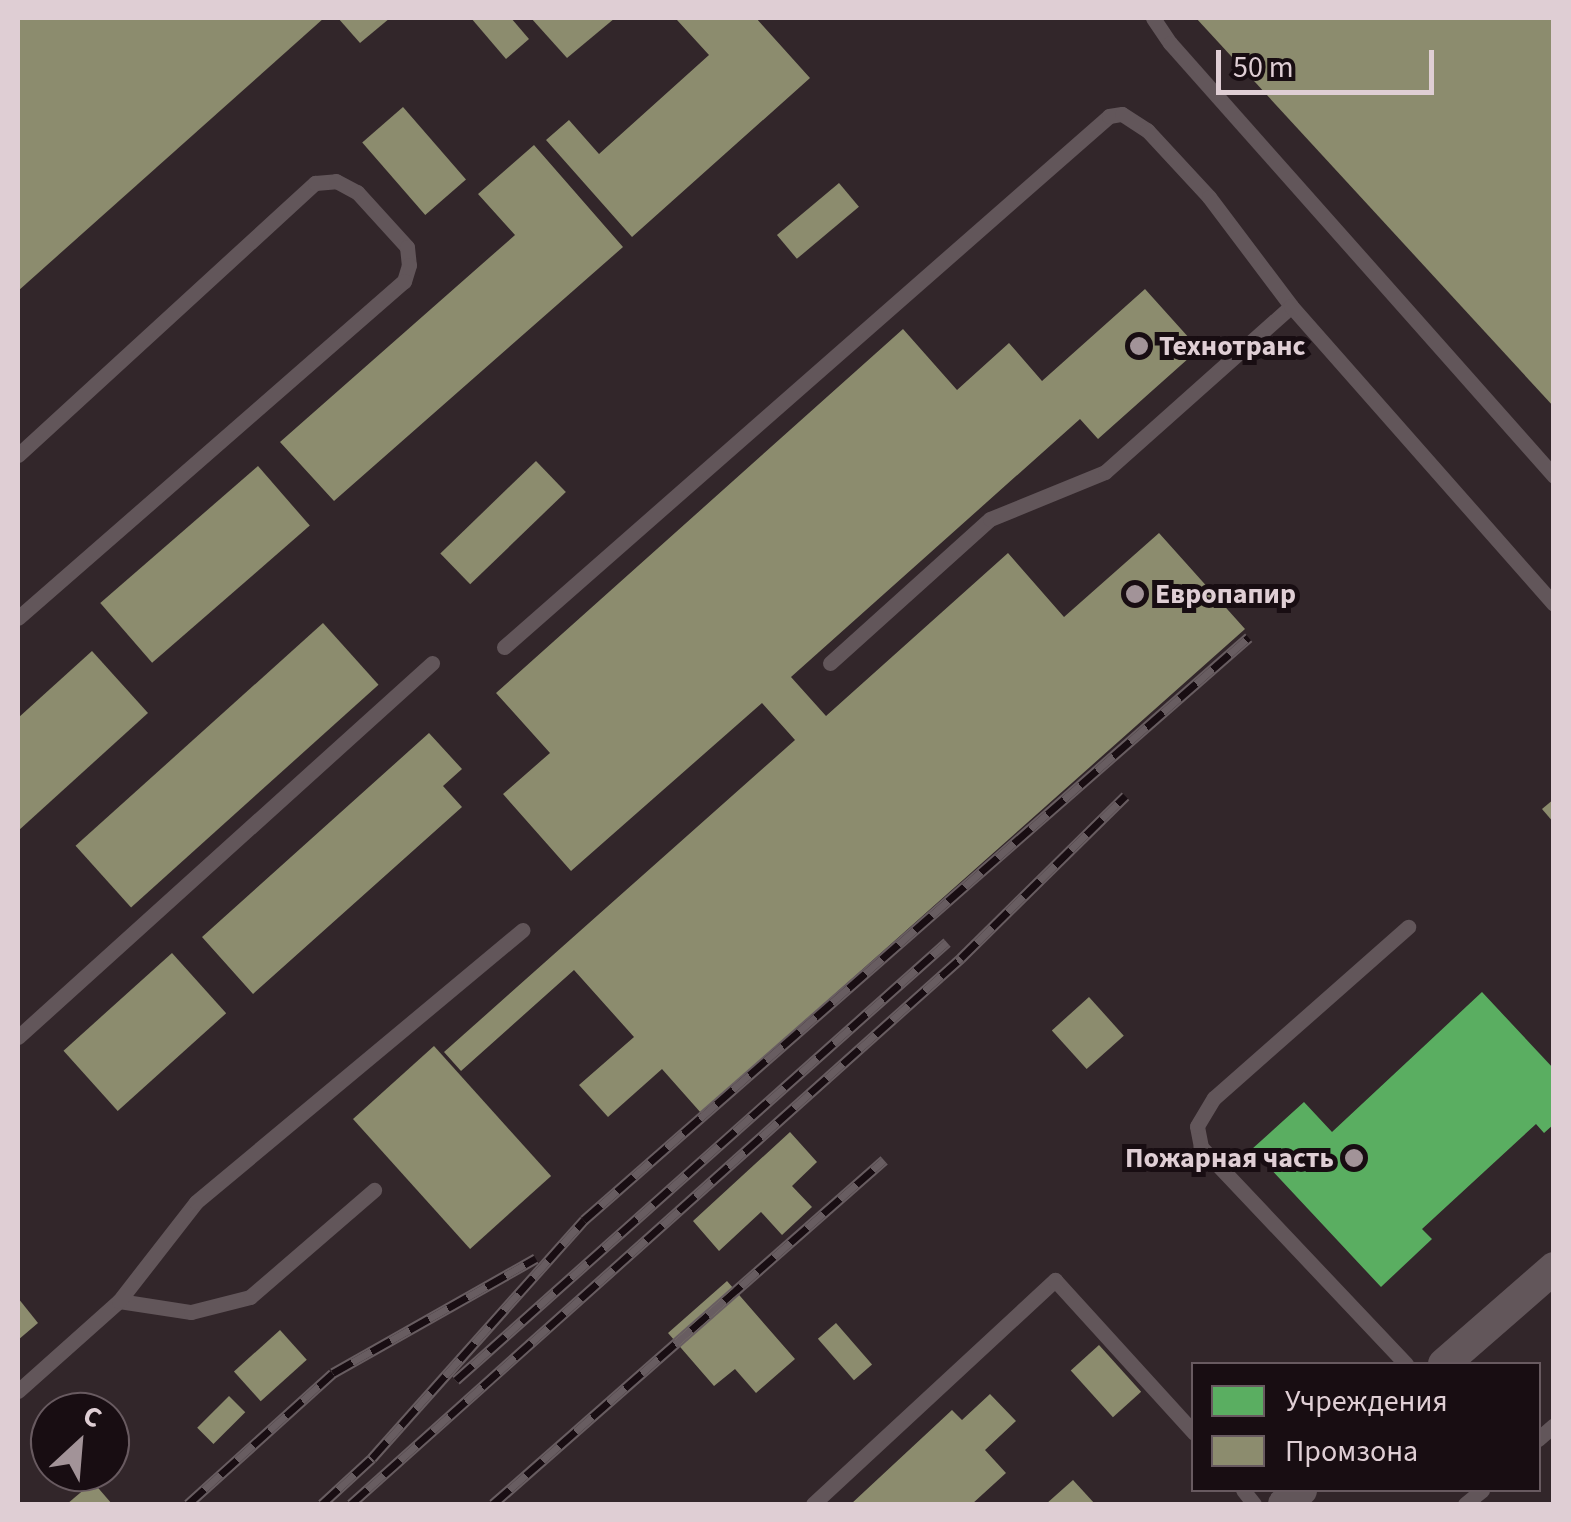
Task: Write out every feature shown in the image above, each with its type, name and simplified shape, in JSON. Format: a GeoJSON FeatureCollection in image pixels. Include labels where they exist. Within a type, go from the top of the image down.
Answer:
{"type":"FeatureCollection","features":[{"type":"Feature","properties":{"kind":"street"},"geometry":{"type":"LineString","coordinates":[[1446,1362],[1554,1268]]}},
{"type":"Feature","properties":{"kind":"lane"},"geometry":{"type":"LineString","coordinates":[[1153,18],[1170,43],[1554,476]]}},
{"type":"Feature","properties":{"kind":"lane"},"geometry":{"type":"LineString","coordinates":[[504,647],[1109,116],[1122,114],[1147,130],[1209,197],[1291,306],[1554,604]]}},
{"type":"Feature","properties":{"kind":"lane"},"geometry":{"type":"LineString","coordinates":[[18,455],[315,183],[336,181],[356,192],[406,247],[410,265],[404,280],[18,618]]}},
{"type":"Feature","properties":{"kind":"lane"},"geometry":{"type":"LineString","coordinates":[[830,663],[990,519],[1105,472],[1291,306]]}},
{"type":"Feature","properties":{"kind":"lane"},"geometry":{"type":"LineString","coordinates":[[18,1037],[432,663]]}},
{"type":"Feature","properties":{"kind":"lane"},"geometry":{"type":"LineString","coordinates":[[1404,1362],[1201,1146],[1197,1126],[1214,1098],[1408,927]]}},
{"type":"Feature","properties":{"kind":"lane"},"geometry":{"type":"LineString","coordinates":[[18,1391],[119,1301],[196,1202],[522,930]]}},
{"type":"Feature","properties":{"kind":"lane"},"geometry":{"type":"LineString","coordinates":[[119,1301],[191,1312],[250,1298],[374,1190]]}},
{"type":"Feature","properties":{"kind":"lane"},"geometry":{"type":"LineString","coordinates":[[814,1504],[1055,1280],[1191,1430]]}},
{"type":"Feature","properties":{"kind":"building: Учреждения"},"geometry":{"type":"Polygon","coordinates":[[[1482,992],[1554,1069],[1554,1124],[1544,1133],[1536,1124],[1422,1229],[1432,1239],[1381,1287],[1252,1149],[1304,1102],[1332,1132],[1482,992]]]}},
{"type":"Feature","properties":{"kind":"building: Промзона"},"geometry":{"type":"Polygon","coordinates":[[[18,18],[324,18],[18,291],[18,18]]]}},
{"type":"Feature","properties":{"kind":"building: Промзона"},"geometry":{"type":"Polygon","coordinates":[[[338,18],[390,18],[360,43],[338,18]]]}},
{"type":"Feature","properties":{"kind":"building: Промзона"},"geometry":{"type":"Polygon","coordinates":[[[471,18],[511,18],[529,39],[506,59],[471,18]]]}},
{"type":"Feature","properties":{"kind":"building: Промзона"},"geometry":{"type":"Polygon","coordinates":[[[531,18],[615,18],[567,58],[531,18]]]}},
{"type":"Feature","properties":{"kind":"building: Промзона"},"geometry":{"type":"Polygon","coordinates":[[[756,18],[810,78],[632,237],[546,140],[569,120],[599,154],[709,55],[677,20],[756,18]]]}},
{"type":"Feature","properties":{"kind":"building: Промзона"},"geometry":{"type":"Polygon","coordinates":[[[1196,18],[1554,18],[1554,407],[1196,18]]]}},
{"type":"Feature","properties":{"kind":"building: Промзона"},"geometry":{"type":"Polygon","coordinates":[[[403,107],[466,179],[425,215],[362,142],[403,107]]]}},
{"type":"Feature","properties":{"kind":"building: Промзона"},"geometry":{"type":"Polygon","coordinates":[[[534,145],[623,247],[334,501],[280,442],[515,235],[478,194],[534,145]]]}},
{"type":"Feature","properties":{"kind":"building: Промзона"},"geometry":{"type":"Polygon","coordinates":[[[839,183],[859,207],[797,259],[777,235],[839,183]]]}},
{"type":"Feature","properties":{"kind":"building: Промзона"},"geometry":{"type":"Polygon","coordinates":[[[1145,289],[1199,349],[1098,439],[1080,419],[791,677],[826,716],[1008,553],[1064,617],[1159,533],[1245,629],[701,1113],[662,1069],[608,1117],[579,1085],[634,1037],[574,970],[461,1071],[444,1052],[795,740],[762,703],[571,871],[503,794],[550,753],[496,693],[903,329],[957,390],[1009,343],[1042,381],[1145,289]]]}},
{"type":"Feature","properties":{"kind":"building: Промзона"},"geometry":{"type":"Polygon","coordinates":[[[536,461],[566,492],[470,584],[440,553],[536,461]]]}},
{"type":"Feature","properties":{"kind":"building: Промзона"},"geometry":{"type":"Polygon","coordinates":[[[258,466],[310,526],[152,663],[100,603],[258,466]]]}},
{"type":"Feature","properties":{"kind":"building: Промзона"},"geometry":{"type":"Polygon","coordinates":[[[323,623],[379,685],[131,908],[76,846],[323,623]]]}},
{"type":"Feature","properties":{"kind":"building: Промзона"},"geometry":{"type":"Polygon","coordinates":[[[92,651],[148,713],[18,831],[18,718],[92,651]]]}},
{"type":"Feature","properties":{"kind":"building: Промзона"},"geometry":{"type":"Polygon","coordinates":[[[429,733],[462,769],[443,786],[462,807],[253,994],[202,937],[429,733]]]}},
{"type":"Feature","properties":{"kind":"building: Промзона"},"geometry":{"type":"Polygon","coordinates":[[[1554,799],[1554,823],[1542,809],[1554,799]]]}},
{"type":"Feature","properties":{"kind":"building: Промзона"},"geometry":{"type":"Polygon","coordinates":[[[172,953],[226,1013],[118,1111],[64,1051],[172,953]]]}},
{"type":"Feature","properties":{"kind":"building: Промзона"},"geometry":{"type":"Polygon","coordinates":[[[1089,997],[1124,1036],[1087,1069],[1052,1030],[1089,997]]]}},
{"type":"Feature","properties":{"kind":"building: Промзона"},"geometry":{"type":"Polygon","coordinates":[[[434,1046],[551,1176],[470,1249],[353,1119],[434,1046]]]}},
{"type":"Feature","properties":{"kind":"building: Промзона"},"geometry":{"type":"Polygon","coordinates":[[[790,1132],[817,1162],[792,1186],[812,1207],[782,1235],[761,1212],[719,1251],[693,1221],[790,1132]]]}},
{"type":"Feature","properties":{"kind":"building: Промзона"},"geometry":{"type":"Polygon","coordinates":[[[727,1281],[795,1359],[756,1393],[735,1369],[714,1386],[668,1333],[727,1281]]]}},
{"type":"Feature","properties":{"kind":"building: Промзона"},"geometry":{"type":"Polygon","coordinates":[[[18,1298],[38,1323],[18,1340],[18,1298]]]}},
{"type":"Feature","properties":{"kind":"building: Промзона"},"geometry":{"type":"Polygon","coordinates":[[[836,1323],[872,1365],[854,1380],[818,1339],[836,1323]]]}},
{"type":"Feature","properties":{"kind":"building: Промзона"},"geometry":{"type":"Polygon","coordinates":[[[280,1330],[307,1360],[261,1401],[234,1371],[280,1330]]]}},
{"type":"Feature","properties":{"kind":"building: Промзона"},"geometry":{"type":"Polygon","coordinates":[[[1099,1345],[1141,1392],[1113,1417],[1071,1370],[1099,1345]]]}},
{"type":"Feature","properties":{"kind":"building: Промзона"},"geometry":{"type":"Polygon","coordinates":[[[990,1394],[1016,1421],[985,1450],[1006,1473],[972,1504],[851,1504],[952,1410],[962,1420],[990,1394]]]}},
{"type":"Feature","properties":{"kind":"building: Промзона"},"geometry":{"type":"Polygon","coordinates":[[[229,1396],[245,1412],[213,1444],[197,1428],[229,1396]]]}},
{"type":"Feature","properties":{"kind":"building: Промзона"},"geometry":{"type":"Polygon","coordinates":[[[1073,1480],[1095,1504],[1046,1504],[1073,1480]]]}},
{"type":"Feature","properties":{"kind":"building: Промзона"},"geometry":{"type":"Polygon","coordinates":[[[81,1492],[102,1492],[112,1504],[67,1504],[81,1492]]]}},
{"type":"Feature","properties":{"kind":"railway"},"geometry":{"type":"LineString","coordinates":[[322,1504],[372,1458],[584,1220],[1249,637]]}},
{"type":"Feature","properties":{"kind":"railway"},"geometry":{"type":"LineString","coordinates":[[351,1504],[961,958],[1125,796]]}},
{"type":"Feature","properties":{"kind":"railway"},"geometry":{"type":"LineString","coordinates":[[456,1380],[947,942]]}},
{"type":"Feature","properties":{"kind":"railway"},"geometry":{"type":"LineString","coordinates":[[493,1504],[884,1160]]}},
{"type":"Feature","properties":{"kind":"railway"},"geometry":{"type":"LineString","coordinates":[[188,1504],[333,1373],[536,1258]]}},
{"type":"Feature","properties":{"kind":"place","name":"Технотранс"},"geometry":{"type":"Point","coordinates":[1139,346]}},
{"type":"Feature","properties":{"kind":"place","name":"Европапир"},"geometry":{"type":"Point","coordinates":[1135,594]}},
{"type":"Feature","properties":{"kind":"place","name":"Пожарная часть"},"geometry":{"type":"Point","coordinates":[1354,1158]}}]}
